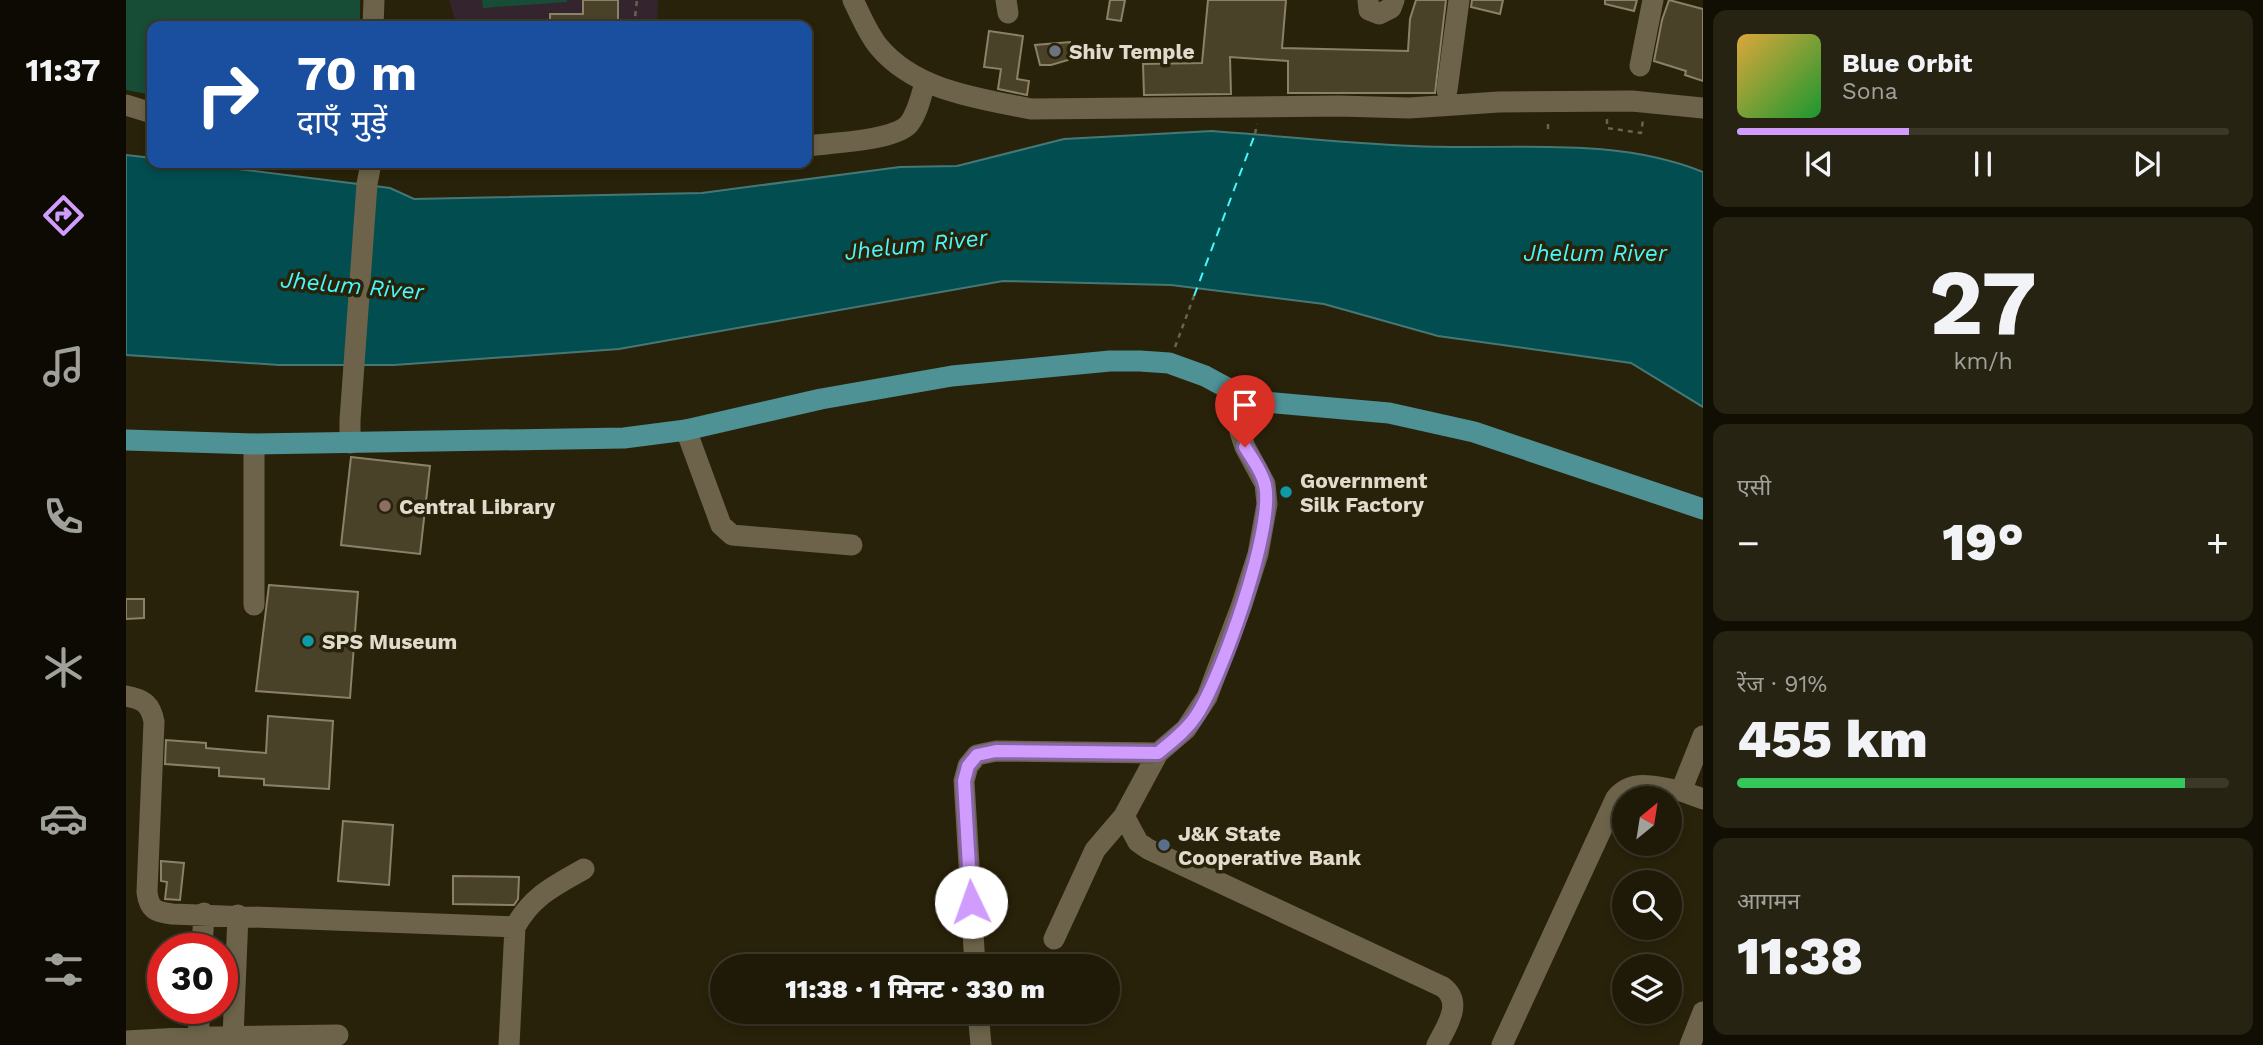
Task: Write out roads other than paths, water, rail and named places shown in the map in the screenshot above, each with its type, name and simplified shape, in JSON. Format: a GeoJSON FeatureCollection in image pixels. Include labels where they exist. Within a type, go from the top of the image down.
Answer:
{"type":"FeatureCollection","features":[{"type":"Feature","properties":{"kind":"main road"},"geometry":{"type":"LineString","coordinates":[[126,440],[254,444],[624,438],[686,430],[821,399],[952,376],[1110,361],[1169,363],[1205,376],[1242,396],[1265,401],[1389,414],[1474,432],[1703,509]]}},
{"type":"Feature","properties":{"kind":"street"},"geometry":{"type":"LineString","coordinates":[[373,21],[374,0]]}},
{"type":"Feature","properties":{"kind":"street"},"geometry":{"type":"LineString","coordinates":[[853,0],[879,47],[913,76],[925,83],[1031,109],[1409,108],[1499,102],[1645,102],[1703,108]]}},
{"type":"Feature","properties":{"kind":"street"},"geometry":{"type":"LineString","coordinates":[[1368,0],[1369,10],[1379,14],[1391,8],[1394,0]]}},
{"type":"Feature","properties":{"kind":"street"},"geometry":{"type":"LineString","coordinates":[[1447,90],[1460,0]]}},
{"type":"Feature","properties":{"kind":"street"},"geometry":{"type":"LineString","coordinates":[[1640,66],[1653,0]]}},
{"type":"Feature","properties":{"kind":"street"},"geometry":{"type":"LineString","coordinates":[[812,145],[888,135],[907,126],[916,111],[925,83]]}},
{"type":"Feature","properties":{"kind":"street"},"geometry":{"type":"LineString","coordinates":[[126,106],[147,112]]}},
{"type":"Feature","properties":{"kind":"street"},"geometry":{"type":"LineString","coordinates":[[351,443],[350,420],[369,173]]}},
{"type":"Feature","properties":{"kind":"street"},"geometry":{"type":"LineString","coordinates":[[1054,939],[1095,850],[1124,816],[1158,753],[1186,729],[1207,696],[1224,657],[1262,540],[1267,504],[1265,484],[1245,447],[1241,432],[1239,414],[1242,396]]}},
{"type":"Feature","properties":{"kind":"street"},"geometry":{"type":"LineString","coordinates":[[686,430],[722,525],[732,535],[852,544]]}},
{"type":"Feature","properties":{"kind":"street"},"geometry":{"type":"LineString","coordinates":[[254,444],[254,605]]}},
{"type":"Feature","properties":{"kind":"street"},"geometry":{"type":"LineString","coordinates":[[126,696],[150,705],[154,722],[148,903],[160,912],[514,926]]}},
{"type":"Feature","properties":{"kind":"street"},"geometry":{"type":"LineString","coordinates":[[1682,788],[1703,736]]}},
{"type":"Feature","properties":{"kind":"street"},"geometry":{"type":"LineString","coordinates":[[974,954],[964,781],[968,766],[977,755],[996,751],[1158,753]]}},
{"type":"Feature","properties":{"kind":"street"},"geometry":{"type":"LineString","coordinates":[[1632,786],[1649,786]]}},
{"type":"Feature","properties":{"kind":"street"},"geometry":{"type":"LineString","coordinates":[[1682,791],[1703,799]]}},
{"type":"Feature","properties":{"kind":"street"},"geometry":{"type":"LineString","coordinates":[[1502,1045],[1612,806]]}},
{"type":"Feature","properties":{"kind":"street"},"geometry":{"type":"LineString","coordinates":[[1124,816],[1139,842],[1148,849],[1443,987],[1452,996],[1453,1005],[1437,1045]]}},
{"type":"Feature","properties":{"kind":"street"},"geometry":{"type":"LineString","coordinates":[[509,1045],[514,926],[525,908],[546,890],[584,869]]}},
{"type":"Feature","properties":{"kind":"street"},"geometry":{"type":"LineString","coordinates":[[203,933],[204,913]]}},
{"type":"Feature","properties":{"kind":"street"},"geometry":{"type":"LineString","coordinates":[[233,1037],[238,915]]}},
{"type":"Feature","properties":{"kind":"street"},"geometry":{"type":"LineString","coordinates":[[1696,1038],[1703,1012]]}},
{"type":"Feature","properties":{"kind":"street"},"geometry":{"type":"LineString","coordinates":[[198,1037],[199,1024]]}},
{"type":"Feature","properties":{"kind":"street"},"geometry":{"type":"LineString","coordinates":[[979,1024],[981,1045]]}},
{"type":"Feature","properties":{"kind":"street"},"geometry":{"type":"LineString","coordinates":[[126,1041],[338,1035]]}},
{"type":"Feature","properties":{"kind":"water","name":"Jhelum River"},"geometry":{"type":"Polygon","coordinates":[[[1212,131],[1413,146],[1560,147],[1633,153],[1668,160],[1703,172],[1703,407],[1631,363],[1438,336],[1324,304],[1171,285],[1003,281],[619,349],[394,365],[279,365],[126,355],[126,155],[147,157],[147,168],[230,168],[390,188],[414,199],[702,193],[900,167],[957,166],[1064,139],[1212,131]]]}},
{"type":"Feature","properties":{"kind":"place","name":"Shiv Temple"},"geometry":{"type":"Point","coordinates":[1055,51]}},
{"type":"Feature","properties":{"kind":"place","name":"Government Silk Factory"},"geometry":{"type":"Point","coordinates":[1286,492]}},
{"type":"Feature","properties":{"kind":"place","name":"Central Library"},"geometry":{"type":"Point","coordinates":[385,506]}},
{"type":"Feature","properties":{"kind":"place","name":"SPS Museum"},"geometry":{"type":"Point","coordinates":[308,641]}},
{"type":"Feature","properties":{"kind":"place","name":"J&K State Cooperative Bank"},"geometry":{"type":"Point","coordinates":[1164,845]}}]}
